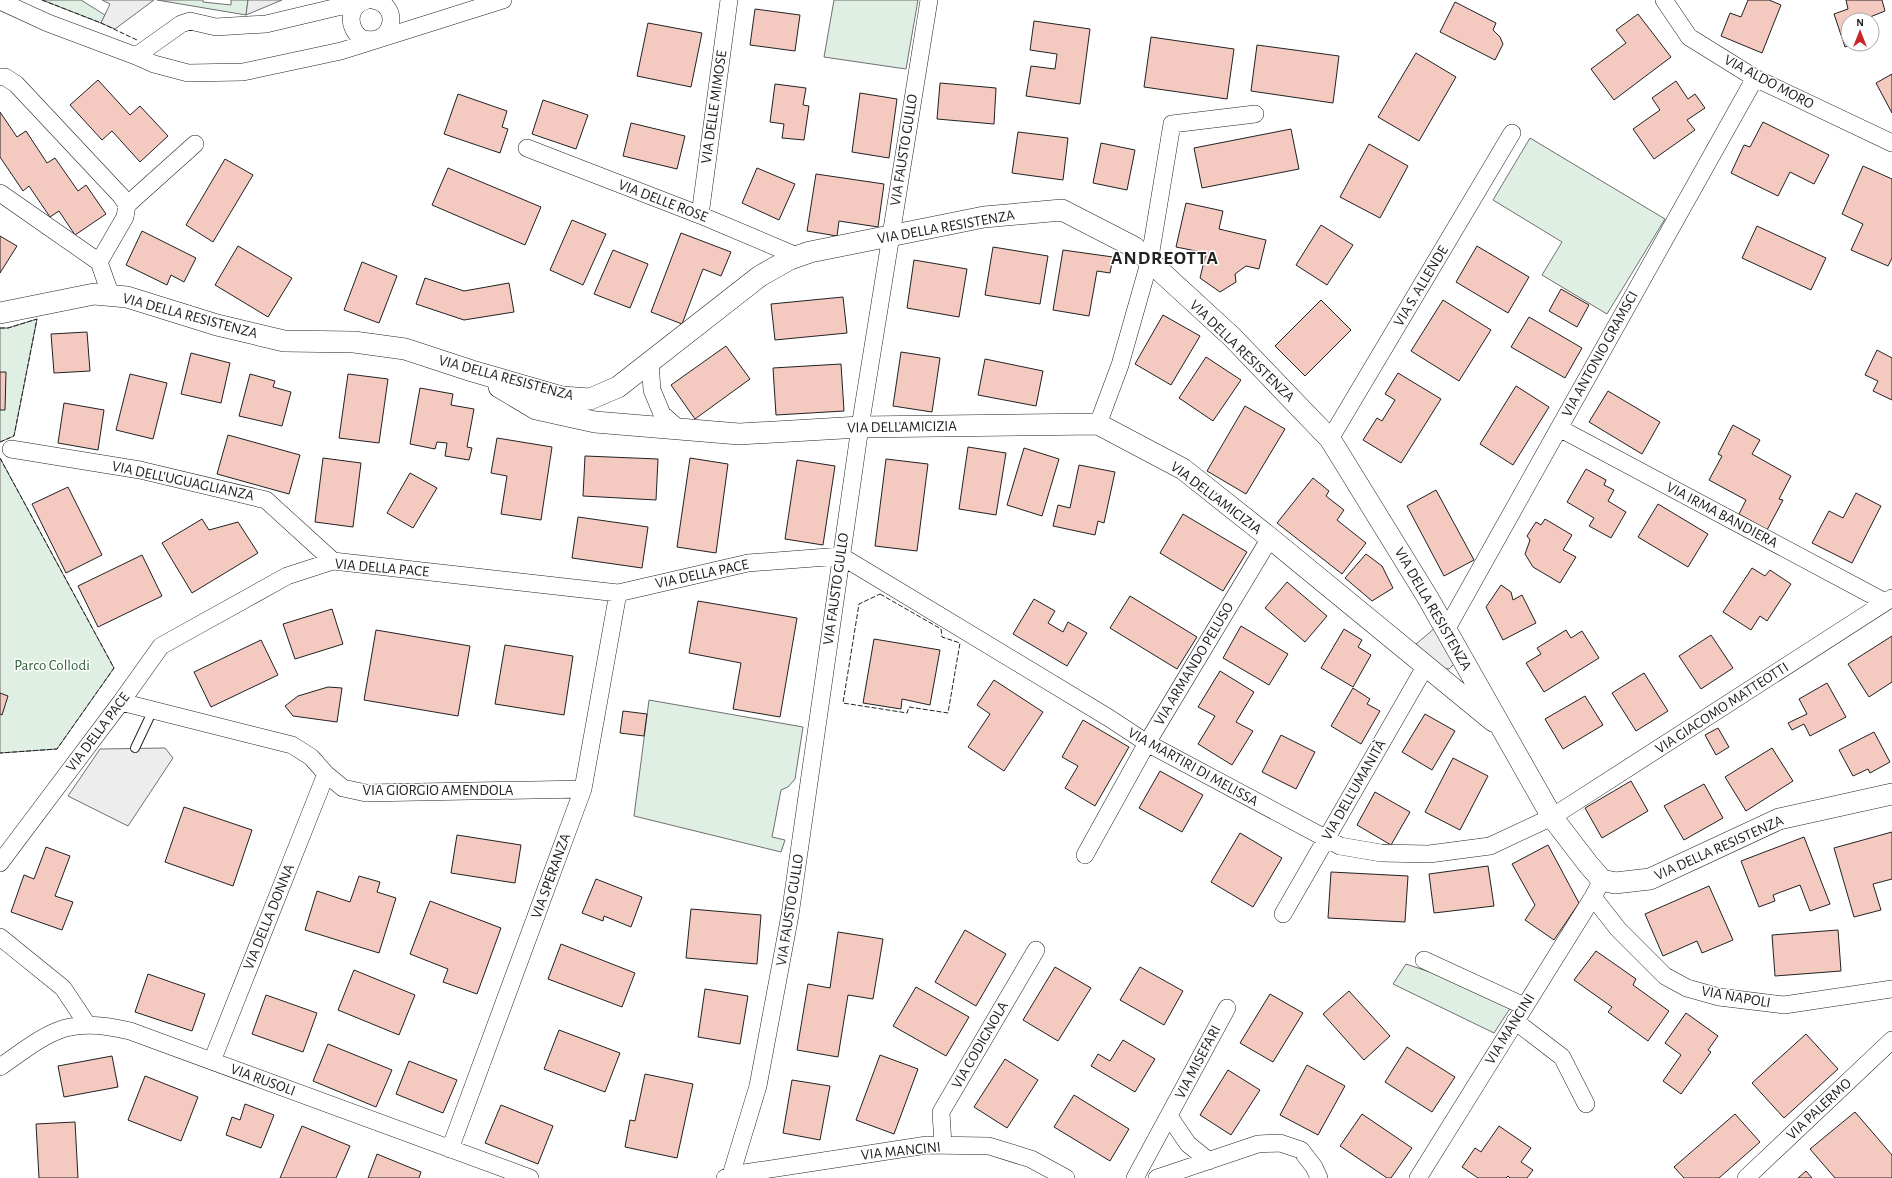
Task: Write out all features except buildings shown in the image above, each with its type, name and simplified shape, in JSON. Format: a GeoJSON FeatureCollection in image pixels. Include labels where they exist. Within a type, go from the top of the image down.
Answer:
{"type":"FeatureCollection","features":[{"type":"Feature","properties":{"kind":"street"},"geometry":{"type":"LineString","coordinates":[[136,56],[181,24],[190,22],[216,27],[266,24],[368,0],[384,4],[388,9],[391,22],[386,34],[374,40],[361,38],[356,34],[351,25],[351,15],[354,9],[368,0]]}},
{"type":"Feature","properties":{"kind":"street"},"geometry":{"type":"LineString","coordinates":[[0,1],[48,23],[154,64],[188,73],[243,72],[341,51],[503,0]]}},
{"type":"Feature","properties":{"kind":"street","name":"VIA DELLE MIMOSE"},"geometry":{"type":"LineString","coordinates":[[700,215],[728,0]]}},
{"type":"Feature","properties":{"kind":"street","name":"VIA FAUSTO GULLO"},"geometry":{"type":"LineString","coordinates":[[728,1176],[758,1086],[790,915],[860,427],[929,0]]}},
{"type":"Feature","properties":{"kind":"street","name":"VIA ALDO MORO"},"geometry":{"type":"LineString","coordinates":[[1667,1],[1689,38],[1755,78],[1892,143]]}},
{"type":"Feature","properties":{"kind":"street"},"geometry":{"type":"LineString","coordinates":[[0,77],[5,77],[16,84],[121,196],[127,205]]}},
{"type":"Feature","properties":{"kind":"street","name":"VIA ANTONIO GRAMSCI"},"geometry":{"type":"LineString","coordinates":[[1446,630],[1755,78]]}},
{"type":"Feature","properties":{"kind":"street"},"geometry":{"type":"LineString","coordinates":[[1098,424],[1120,365],[1149,263],[1172,124],[1255,114]]}},
{"type":"Feature","properties":{"kind":"street","name":"VIA S. ALLENDE"},"geometry":{"type":"LineString","coordinates":[[1330,439],[1512,133]]}},
{"type":"Feature","properties":{"kind":"street"},"geometry":{"type":"LineString","coordinates":[[100,262],[124,217],[127,205],[195,144]]}},
{"type":"Feature","properties":{"kind":"street","name":"VIA DELLE ROSE"},"geometry":{"type":"LineString","coordinates":[[527,148],[700,215],[798,256]]}},
{"type":"Feature","properties":{"kind":"street"},"geometry":{"type":"LineString","coordinates":[[0,193],[100,262],[111,296]]}},
{"type":"Feature","properties":{"kind":"street","name":"VIA DELLA RESISTENZA"},"geometry":{"type":"LineString","coordinates":[[0,313],[94,294],[127,297],[217,326],[284,341],[354,342],[405,349],[472,371],[562,397],[590,399],[618,388],[760,276],[798,256],[810,252],[984,217],[1062,210],[1134,248],[1232,337],[1330,439],[1446,630],[1552,817],[1588,864],[1598,888],[1615,883],[1650,879],[1779,819],[1892,794]]}},
{"type":"Feature","properties":{"kind":"street"},"geometry":{"type":"LineString","coordinates":[[650,362],[652,390],[662,414],[679,429]]}},
{"type":"Feature","properties":{"kind":"street","name":"VIA DELL'AMICIZIA"},"geometry":{"type":"LineString","coordinates":[[472,371],[536,409],[595,422],[738,434],[860,427],[1098,424],[1183,470],[1270,538],[1502,728]]}},
{"type":"Feature","properties":{"kind":"street","name":"VIA IRMA BANDIERA"},"geometry":{"type":"LineString","coordinates":[[1559,428],[1889,600]]}},
{"type":"Feature","properties":{"kind":"street","name":"VIA DELL'UGUAGLIANZA"},"geometry":{"type":"LineString","coordinates":[[11,449],[140,470],[266,500],[332,561]]}},
{"type":"Feature","properties":{"kind":"street","name":"VIA ARMANDO PELUSO"},"geometry":{"type":"LineString","coordinates":[[1085,854],[1147,743],[1270,538]]}},
{"type":"Feature","properties":{"kind":"street","name":"VIA DELLA PACE"},"geometry":{"type":"LineString","coordinates":[[0,863],[121,702],[161,646],[287,576],[332,561],[618,593],[748,563],[841,556]]}},
{"type":"Feature","properties":{"kind":"street","name":"VIA MARTIRI DI MELISSA"},"geometry":{"type":"LineString","coordinates":[[841,556],[1110,718],[1147,743],[1326,840],[1340,846],[1381,853],[1429,854],[1490,846],[1552,817]]}},
{"type":"Feature","properties":{"kind":"street","name":"VIA SPERANZA"},"geometry":{"type":"LineString","coordinates":[[450,1149],[583,789],[618,593]]}},
{"type":"Feature","properties":{"kind":"street","name":"VIA GIACOMO MATTEOTTI"},"geometry":{"type":"LineString","coordinates":[[1552,817],[1889,600]]}},
{"type":"Feature","properties":{"kind":"street"},"geometry":{"type":"LineString","coordinates":[[1433,673],[1453,677],[1460,671],[1464,662]]}},
{"type":"Feature","properties":{"kind":"street","name":"VIA DELL'UMANITÀ"},"geometry":{"type":"LineString","coordinates":[[1283,914],[1326,840],[1433,673]]}},
{"type":"Feature","properties":{"kind":"street","name":"VIA GIORGIO AMENDOLA"},"geometry":{"type":"LineString","coordinates":[[121,702],[292,745],[311,758],[326,774],[343,788],[366,793],[583,789]]}},
{"type":"Feature","properties":{"kind":"street","name":"VIA DELLA DONNA"},"geometry":{"type":"LineString","coordinates":[[212,1061],[326,774]]}},
{"type":"Feature","properties":{"kind":"street","name":"VIA MANCINI"},"geometry":{"type":"LineString","coordinates":[[1418,1178],[1598,888]]}},
{"type":"Feature","properties":{"kind":"street","name":"VIA NAPOLI"},"geometry":{"type":"LineString","coordinates":[[1598,888],[1618,929],[1665,976],[1688,988],[1719,997],[1784,1005],[1892,989]]}},
{"type":"Feature","properties":{"kind":"street"},"geometry":{"type":"LineString","coordinates":[[0,937],[63,988],[87,1024]]}},
{"type":"Feature","properties":{"kind":"street","name":"VIA CODIGNOLA"},"geometry":{"type":"LineString","coordinates":[[943,1145],[941,1112],[1036,950]]}},
{"type":"Feature","properties":{"kind":"street"},"geometry":{"type":"LineString","coordinates":[[1424,960],[1524,1006]]}},
{"type":"Feature","properties":{"kind":"street","name":"VIA MISEFARI"},"geometry":{"type":"LineString","coordinates":[[1135,1178],[1227,1008]]}},
{"type":"Feature","properties":{"kind":"street"},"geometry":{"type":"LineString","coordinates":[[1515,1021],[1562,1056],[1586,1104]]}},
{"type":"Feature","properties":{"kind":"street","name":"VIA RUSOLI"},"geometry":{"type":"LineString","coordinates":[[0,1067],[42,1037],[65,1027],[87,1024],[109,1026],[130,1031],[530,1178]]}},
{"type":"Feature","properties":{"kind":"street","name":"VIA PALERMO"},"geometry":{"type":"LineString","coordinates":[[1746,1178],[1892,1040]]}},
{"type":"Feature","properties":{"kind":"street","name":"VIA MISEFARI"},"geometry":{"type":"LineString","coordinates":[[1169,1116],[1188,1144],[1209,1161]]}},
{"type":"Feature","properties":{"kind":"street"},"geometry":{"type":"LineString","coordinates":[[1157,1178],[1258,1144],[1280,1143],[1301,1150],[1314,1167],[1319,1178]]}},
{"type":"Feature","properties":{"kind":"street","name":"VIA MANCINI"},"geometry":{"type":"LineString","coordinates":[[728,1176],[927,1145],[943,1145],[989,1146],[1030,1159],[1066,1178]]}},
{"type":"Feature","properties":{"kind":"lane"},"geometry":{"type":"LineString","coordinates":[[135,748],[153,710]]}},
{"type":"Feature","properties":{"kind":"green space"},"geometry":{"type":"Polygon","coordinates":[[[42,0],[81,0],[105,15],[101,23],[42,0]]]}},
{"type":"Feature","properties":{"kind":"green space"},"geometry":{"type":"Polygon","coordinates":[[[157,0],[203,0],[203,2],[231,5],[231,0],[248,0],[246,15],[157,0]]]}},
{"type":"Feature","properties":{"kind":"green space"},"geometry":{"type":"Polygon","coordinates":[[[834,0],[918,0],[906,69],[824,57],[834,0]]]}},
{"type":"Feature","properties":{"kind":"green space"},"geometry":{"type":"Polygon","coordinates":[[[1530,138],[1665,219],[1607,314],[1542,275],[1562,242],[1493,200],[1530,138]]]}},
{"type":"Feature","properties":{"kind":"green space"},"geometry":{"type":"Polygon","coordinates":[[[37,319],[14,436],[0,442],[0,328],[8,328],[37,319]]]}},
{"type":"Feature","properties":{"kind":"green space","name":"Parco Collodi"},"geometry":{"type":"Polygon","coordinates":[[[0,458],[114,668],[57,749],[0,753],[0,458]]]}},
{"type":"Feature","properties":{"kind":"green space"},"geometry":{"type":"Polygon","coordinates":[[[649,700],[803,727],[795,779],[788,787],[781,790],[772,837],[785,840],[781,852],[634,816],[649,700]]]}},
{"type":"Feature","properties":{"kind":"green space"},"geometry":{"type":"Polygon","coordinates":[[[1406,964],[1460,982],[1511,1007],[1494,1033],[1393,984],[1406,964]]]}},
{"type":"Feature","properties":{"kind":"shaded area"},"geometry":{"type":"Polygon","coordinates":[[[102,0],[154,0],[115,29],[101,23],[110,4],[102,0]]]}},
{"type":"Feature","properties":{"kind":"shaded area"},"geometry":{"type":"Polygon","coordinates":[[[248,0],[282,0],[246,15],[248,0]]]}},
{"type":"Feature","properties":{"kind":"shaded area"},"geometry":{"type":"Polygon","coordinates":[[[1435,628],[1454,664],[1449,669],[1442,668],[1416,644],[1435,628]]]}},
{"type":"Feature","properties":{"kind":"shaded area"},"geometry":{"type":"Polygon","coordinates":[[[165,748],[173,758],[128,826],[68,796],[100,749],[165,748]]]}},
{"type":"Feature","properties":{"kind":"fence"},"geometry":{"type":"LineString","coordinates":[[42,0],[101,23],[137,40]]}},
{"type":"Feature","properties":{"kind":"fence"},"geometry":{"type":"LineString","coordinates":[[0,328],[8,328],[37,319],[14,436],[0,442]]}},
{"type":"Feature","properties":{"kind":"fence"},"geometry":{"type":"LineString","coordinates":[[0,458],[114,668],[57,749],[0,753]]}},
{"type":"Feature","properties":{"kind":"fence"},"geometry":{"type":"LineString","coordinates":[[880,594],[941,629],[942,637],[960,643],[948,713],[909,707],[907,713],[843,703],[859,604],[880,594]]}},
{"type":"Feature","properties":{"kind":"district","name":"ANDREOTTA"},"geometry":{"type":"Point","coordinates":[1165,258]}}]}
